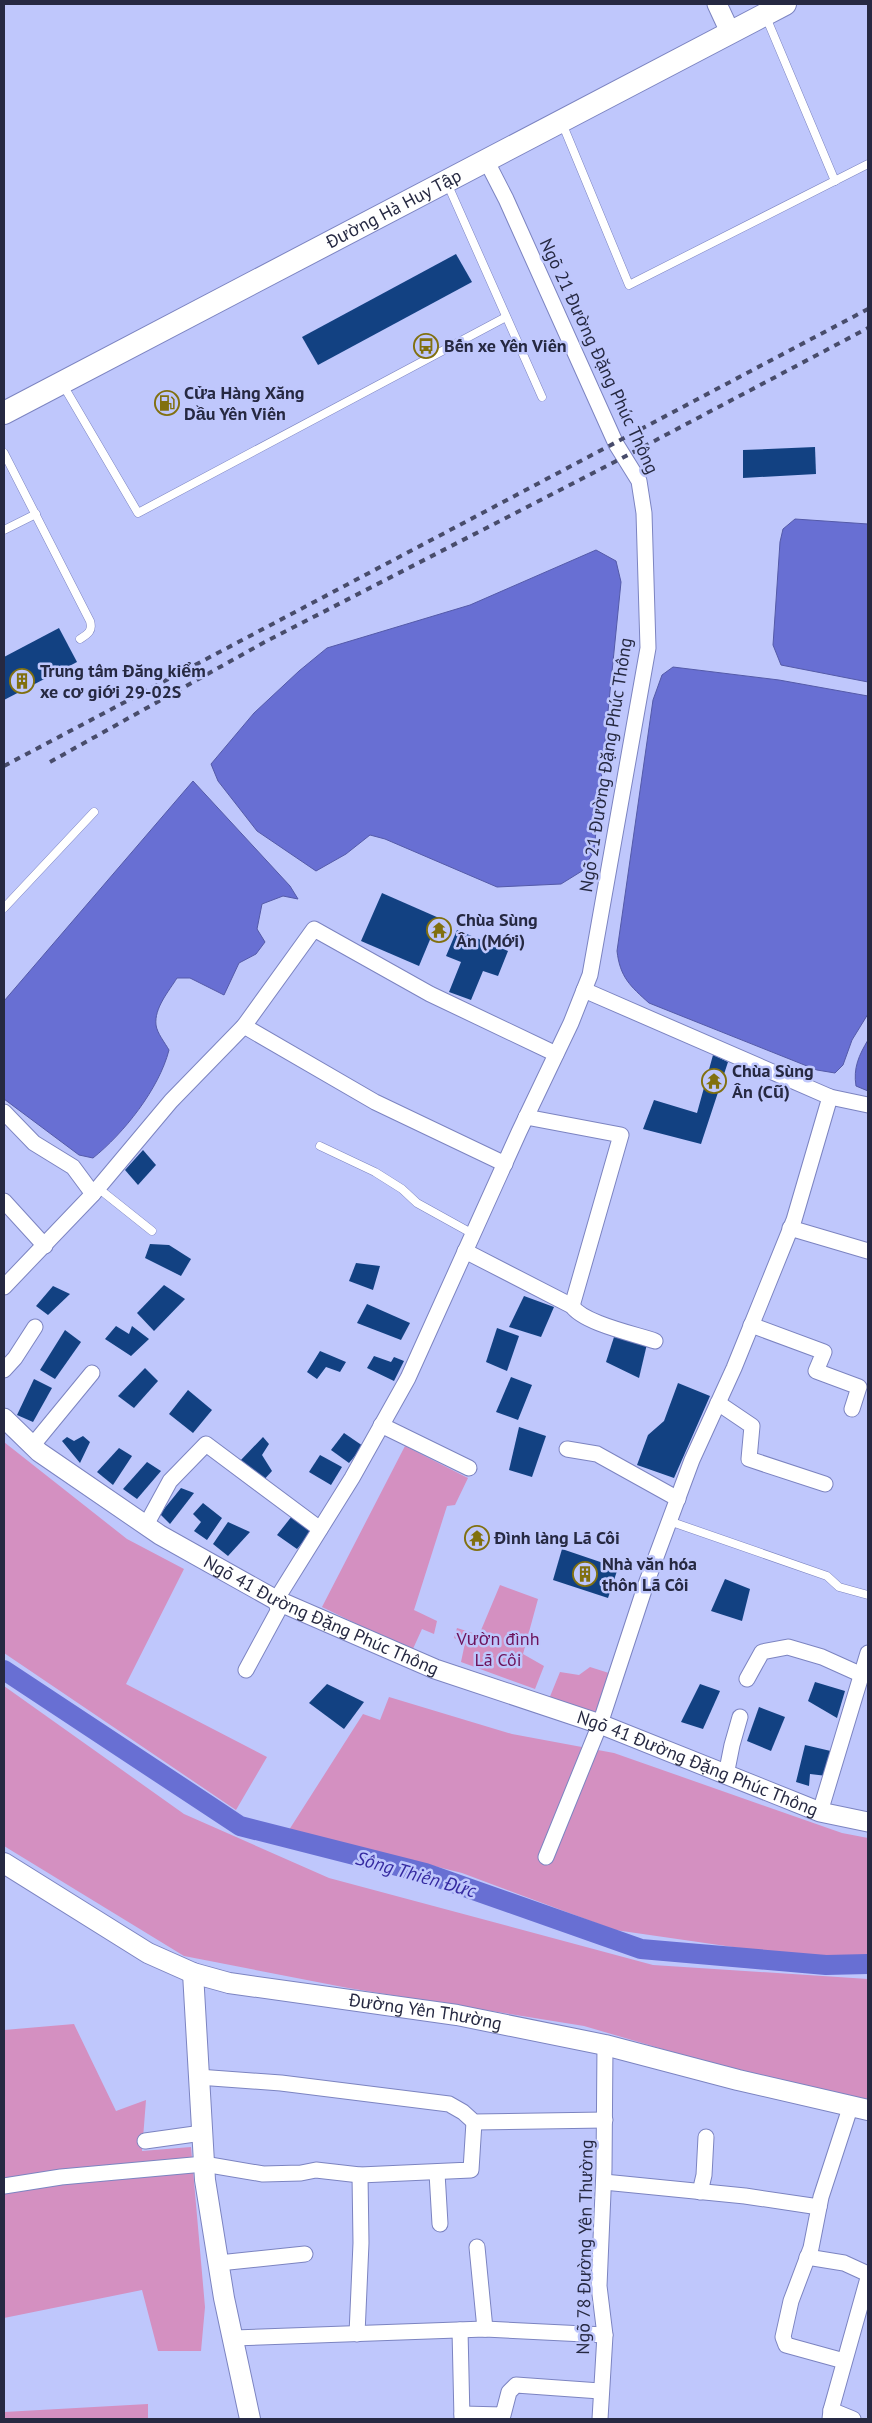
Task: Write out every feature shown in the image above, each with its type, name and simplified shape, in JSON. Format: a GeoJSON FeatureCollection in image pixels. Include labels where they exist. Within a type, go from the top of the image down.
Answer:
{"type":"FeatureCollection","features":[{"type":"Feature","properties":{"kind":"main road","name":"Đường Hà Huy Tập"},"geometry":{"type":"LineString","coordinates":[[4,413],[730,32],[762,9],[785,4]]}},
{"type":"Feature","properties":{"kind":"main road","name":"Đường Yên Thường"},"geometry":{"type":"LineString","coordinates":[[4,1863],[148,1953],[193,1973],[229,1983],[457,2015],[605,2045],[738,2080],[860,2108]]}},
{"type":"Feature","properties":{"kind":"main road"},"geometry":{"type":"LineString","coordinates":[[193,1973],[204,2164],[219,2263],[250,2419]]}},
{"type":"Feature","properties":{"kind":"street"},"geometry":{"type":"LineString","coordinates":[[717,4],[730,32]]}},
{"type":"Feature","properties":{"kind":"street","name":"Ngõ 21 Đường Đặng Phúc Thông"},"geometry":{"type":"LineString","coordinates":[[276,1600],[320,1529],[408,1378],[504,1164],[556,1054],[590,975],[648,648],[644,513],[639,480],[616,444],[506,199],[486,160]]}},
{"type":"Feature","properties":{"kind":"street"},"geometry":{"type":"LineString","coordinates":[[4,1287],[96,1191],[171,1101],[244,1026],[314,928],[430,994],[556,1054]]}},
{"type":"Feature","properties":{"kind":"street"},"geometry":{"type":"LineString","coordinates":[[584,990],[830,1097],[868,1105]]}},
{"type":"Feature","properties":{"kind":"street"},"geometry":{"type":"LineString","coordinates":[[244,1026],[375,1102],[504,1164]]}},
{"type":"Feature","properties":{"kind":"street"},"geometry":{"type":"LineString","coordinates":[[546,1857],[600,1724],[646,1584],[692,1460],[751,1325],[790,1228],[830,1097]]}},
{"type":"Feature","properties":{"kind":"street"},"geometry":{"type":"LineString","coordinates":[[4,1112],[34,1143],[73,1166],[96,1191]]}},
{"type":"Feature","properties":{"kind":"street"},"geometry":{"type":"LineString","coordinates":[[526,1117],[621,1135],[572,1306]]}},
{"type":"Feature","properties":{"kind":"street"},"geometry":{"type":"LineString","coordinates":[[4,1201],[45,1246]]}},
{"type":"Feature","properties":{"kind":"street"},"geometry":{"type":"LineString","coordinates":[[790,1228],[868,1251]]}},
{"type":"Feature","properties":{"kind":"street"},"geometry":{"type":"LineString","coordinates":[[466,1251],[572,1306],[575,1311],[587,1318],[655,1341]]}},
{"type":"Feature","properties":{"kind":"street"},"geometry":{"type":"LineString","coordinates":[[751,1325],[824,1352],[816,1371],[859,1387],[852,1409]]}},
{"type":"Feature","properties":{"kind":"street"},"geometry":{"type":"LineString","coordinates":[[4,1370],[15,1358],[35,1327]]}},
{"type":"Feature","properties":{"kind":"street"},"geometry":{"type":"LineString","coordinates":[[32,1446],[92,1373]]}},
{"type":"Feature","properties":{"kind":"street"},"geometry":{"type":"LineString","coordinates":[[718,1403],[752,1426],[749,1458],[825,1484]]}},
{"type":"Feature","properties":{"kind":"street","name":"Ngõ 41 Đường Đặng Phúc Thông"},"geometry":{"type":"LineString","coordinates":[[4,1418],[32,1446],[146,1525],[276,1600],[435,1669],[600,1724],[820,1812],[868,1822]]}},
{"type":"Feature","properties":{"kind":"street"},"geometry":{"type":"LineString","coordinates":[[381,1425],[469,1468]]}},
{"type":"Feature","properties":{"kind":"street"},"geometry":{"type":"LineString","coordinates":[[146,1525],[170,1481],[206,1444],[320,1529]]}},
{"type":"Feature","properties":{"kind":"street"},"geometry":{"type":"LineString","coordinates":[[567,1449],[596,1454],[678,1499]]}},
{"type":"Feature","properties":{"kind":"street"},"geometry":{"type":"LineString","coordinates":[[246,1670],[276,1615],[276,1600]]}},
{"type":"Feature","properties":{"kind":"street"},"geometry":{"type":"LineString","coordinates":[[747,1679],[762,1652],[788,1647],[822,1657],[865,1676]]}},
{"type":"Feature","properties":{"kind":"street"},"geometry":{"type":"LineString","coordinates":[[820,1812],[865,1676],[868,1652]]}},
{"type":"Feature","properties":{"kind":"street"},"geometry":{"type":"LineString","coordinates":[[726,1775],[740,1717]]}},
{"type":"Feature","properties":{"kind":"street","name":"Ngõ 78 Đường Yên Thường"},"geometry":{"type":"LineString","coordinates":[[600,2419],[600,2391],[605,2335],[600,2286],[604,2182],[605,2045]]}},
{"type":"Feature","properties":{"kind":"street"},"geometry":{"type":"LineString","coordinates":[[198,2077],[281,2083],[449,2104],[463,2112],[474,2122],[605,2120]]}},
{"type":"Feature","properties":{"kind":"street"},"geometry":{"type":"LineString","coordinates":[[844,2361],[786,2344],[783,2337],[791,2301],[807,2257],[819,2206],[860,2108]]}},
{"type":"Feature","properties":{"kind":"street"},"geometry":{"type":"LineString","coordinates":[[4,2186],[61,2178],[204,2164],[263,2174],[301,2173],[316,2170],[360,2174],[437,2173],[471,2170],[474,2122]]}},
{"type":"Feature","properties":{"kind":"street"},"geometry":{"type":"LineString","coordinates":[[145,2140],[202,2133]]}},
{"type":"Feature","properties":{"kind":"street"},"geometry":{"type":"LineString","coordinates":[[700,2192],[704,2175],[706,2137]]}},
{"type":"Feature","properties":{"kind":"street"},"geometry":{"type":"LineString","coordinates":[[437,2173],[440,2224]]}},
{"type":"Feature","properties":{"kind":"street"},"geometry":{"type":"LineString","coordinates":[[356,2334],[361,2243],[360,2174]]}},
{"type":"Feature","properties":{"kind":"street"},"geometry":{"type":"LineString","coordinates":[[604,2182],[819,2206]]}},
{"type":"Feature","properties":{"kind":"street"},"geometry":{"type":"LineString","coordinates":[[477,2247],[485,2329]]}},
{"type":"Feature","properties":{"kind":"street"},"geometry":{"type":"LineString","coordinates":[[219,2263],[304,2254]]}},
{"type":"Feature","properties":{"kind":"street"},"geometry":{"type":"LineString","coordinates":[[807,2257],[844,2263],[868,2274]]}},
{"type":"Feature","properties":{"kind":"street"},"geometry":{"type":"LineString","coordinates":[[853,2419],[830,2415],[868,2278]]}},
{"type":"Feature","properties":{"kind":"street"},"geometry":{"type":"LineString","coordinates":[[233,2338],[485,2329],[605,2335]]}},
{"type":"Feature","properties":{"kind":"street"},"geometry":{"type":"LineString","coordinates":[[460,2330],[462,2417],[503,2415],[509,2392],[516,2385],[600,2391]]}},
{"type":"Feature","properties":{"kind":"lane"},"geometry":{"type":"LineString","coordinates":[[762,9],[835,181]]}},
{"type":"Feature","properties":{"kind":"lane"},"geometry":{"type":"LineString","coordinates":[[561,121],[629,285],[868,164]]}},
{"type":"Feature","properties":{"kind":"lane"},"geometry":{"type":"LineString","coordinates":[[446,181],[542,397]]}},
{"type":"Feature","properties":{"kind":"lane"},"geometry":{"type":"LineString","coordinates":[[62,383],[138,513],[506,317]]}},
{"type":"Feature","properties":{"kind":"lane"},"geometry":{"type":"LineString","coordinates":[[4,453],[90,621],[92,627],[89,633],[80,639]]}},
{"type":"Feature","properties":{"kind":"lane"},"geometry":{"type":"LineString","coordinates":[[4,530],[36,514]]}},
{"type":"Feature","properties":{"kind":"lane"},"geometry":{"type":"LineString","coordinates":[[4,908],[94,812]]}},
{"type":"Feature","properties":{"kind":"lane"},"geometry":{"type":"LineString","coordinates":[[320,1146],[375,1172],[402,1189],[417,1202],[473,1234]]}},
{"type":"Feature","properties":{"kind":"lane"},"geometry":{"type":"LineString","coordinates":[[96,1191],[152,1232]]}},
{"type":"Feature","properties":{"kind":"lane"},"geometry":{"type":"LineString","coordinates":[[669,1521],[827,1576],[839,1587],[868,1595]]}},
{"type":"Feature","properties":{"kind":"green space"},"geometry":{"type":"Polygon","coordinates":[[[4,1442],[127,1539],[184,1569],[126,1684],[267,1757],[236,1810],[4,1653],[4,1442]]]}},
{"type":"Feature","properties":{"kind":"green space"},"geometry":{"type":"Polygon","coordinates":[[[405,1446],[468,1478],[455,1505],[447,1506],[414,1610],[437,1621],[434,1634],[422,1629],[412,1651],[322,1607],[405,1446]]]}},
{"type":"Feature","properties":{"kind":"green space","name":"Vườn đình Lã Côi"},"geometry":{"type":"Polygon","coordinates":[[[500,1585],[538,1599],[523,1654],[544,1666],[535,1689],[461,1662],[465,1643],[454,1638],[457,1628],[479,1635],[500,1585]]]}},
{"type":"Feature","properties":{"kind":"green space"},"geometry":{"type":"Polygon","coordinates":[[[590,1667],[612,1674],[602,1718],[549,1699],[560,1672],[579,1675],[590,1667]]]}},
{"type":"Feature","properties":{"kind":"green space"},"geometry":{"type":"Polygon","coordinates":[[[4,1686],[184,1814],[329,1878],[653,1965],[868,1979],[868,2099],[772,2081],[584,2026],[348,1988],[184,1956],[4,1846],[4,1686]]]}},
{"type":"Feature","properties":{"kind":"green space"},"geometry":{"type":"Polygon","coordinates":[[[389,1697],[512,1734],[614,1753],[842,1833],[868,1838],[868,1955],[788,1955],[615,1930],[462,1873],[289,1830],[363,1714],[380,1720],[389,1697]]]}},
{"type":"Feature","properties":{"kind":"green space"},"geometry":{"type":"Polygon","coordinates":[[[74,2024],[116,2111],[146,2100],[142,2151],[191,2147],[205,2307],[201,2351],[158,2351],[142,2290],[4,2318],[4,2030],[74,2024]]]}},
{"type":"Feature","properties":{"kind":"green space"},"geometry":{"type":"Polygon","coordinates":[[[148,2404],[148,2419],[4,2419],[4,2412],[148,2404]]]}},
{"type":"Feature","properties":{"kind":"shaded area"},"geometry":{"type":"Polygon","coordinates":[[[795,519],[868,524],[868,682],[781,665],[773,645],[780,542],[783,529],[795,519]]]}},
{"type":"Feature","properties":{"kind":"shaded area"},"geometry":{"type":"Polygon","coordinates":[[[596,550],[616,561],[621,582],[594,851],[582,871],[561,884],[497,887],[385,839],[370,835],[346,854],[316,871],[257,831],[218,781],[211,764],[254,713],[327,648],[470,605],[596,550]]]}},
{"type":"Feature","properties":{"kind":"shaded area"},"geometry":{"type":"Polygon","coordinates":[[[673,667],[779,680],[868,696],[868,1014],[852,1040],[843,1065],[835,1073],[817,1070],[649,1003],[631,986],[623,974],[617,951],[653,700],[662,675],[673,667]]]}},
{"type":"Feature","properties":{"kind":"shaded area"},"geometry":{"type":"Polygon","coordinates":[[[193,781],[290,886],[298,899],[283,896],[262,904],[257,929],[265,942],[256,954],[239,963],[224,995],[190,978],[177,978],[157,1012],[156,1025],[169,1050],[164,1065],[149,1095],[128,1123],[105,1148],[93,1158],[79,1155],[4,1099],[4,1001],[193,781]]]}},
{"type":"Feature","properties":{"kind":"shaded area"},"geometry":{"type":"Polygon","coordinates":[[[868,1040],[868,1091],[856,1086],[855,1073],[862,1051],[868,1040]]]}},
{"type":"Feature","properties":{"kind":"building"},"geometry":{"type":"Polygon","coordinates":[[[456,254],[472,282],[318,365],[302,337],[456,254]]]}},
{"type":"Feature","properties":{"kind":"building"},"geometry":{"type":"Polygon","coordinates":[[[815,447],[816,474],[743,478],[743,450],[815,447]]]}},
{"type":"Feature","properties":{"kind":"building","name":"Trung tâm Đăng kiểm xe cơ giới 29-02S"},"geometry":{"type":"Polygon","coordinates":[[[59,628],[77,662],[4,700],[4,657],[59,628]]]}},
{"type":"Feature","properties":{"kind":"building"},"geometry":{"type":"Polygon","coordinates":[[[382,893],[439,918],[419,966],[361,941],[382,893]]]}},
{"type":"Feature","properties":{"kind":"building"},"geometry":{"type":"Polygon","coordinates":[[[457,930],[508,951],[498,976],[483,971],[471,1000],[449,992],[461,962],[446,956],[457,930]]]}},
{"type":"Feature","properties":{"kind":"building","name":"Chùa Sùng Ân (Cũ)"},"geometry":{"type":"Polygon","coordinates":[[[713,1055],[728,1062],[701,1144],[643,1129],[654,1100],[697,1113],[713,1055]]]}},
{"type":"Feature","properties":{"kind":"building"},"geometry":{"type":"Polygon","coordinates":[[[143,1150],[156,1165],[138,1185],[125,1170],[143,1150]]]}},
{"type":"Feature","properties":{"kind":"building"},"geometry":{"type":"Polygon","coordinates":[[[150,1244],[169,1245],[191,1259],[181,1276],[145,1258],[150,1244]]]}},
{"type":"Feature","properties":{"kind":"building"},"geometry":{"type":"Polygon","coordinates":[[[356,1263],[380,1266],[373,1290],[349,1281],[356,1263]]]}},
{"type":"Feature","properties":{"kind":"building"},"geometry":{"type":"Polygon","coordinates":[[[164,1285],[185,1299],[154,1331],[137,1313],[164,1285]]]}},
{"type":"Feature","properties":{"kind":"building"},"geometry":{"type":"Polygon","coordinates":[[[53,1286],[70,1294],[48,1315],[36,1306],[53,1286]]]}},
{"type":"Feature","properties":{"kind":"building"},"geometry":{"type":"Polygon","coordinates":[[[524,1296],[554,1307],[541,1337],[509,1327],[524,1296]]]}},
{"type":"Feature","properties":{"kind":"building"},"geometry":{"type":"Polygon","coordinates":[[[367,1304],[410,1323],[401,1340],[357,1323],[367,1304]]]}},
{"type":"Feature","properties":{"kind":"building"},"geometry":{"type":"Polygon","coordinates":[[[116,1326],[129,1334],[132,1326],[149,1339],[131,1356],[105,1339],[116,1326]]]}},
{"type":"Feature","properties":{"kind":"building"},"geometry":{"type":"Polygon","coordinates":[[[497,1328],[519,1336],[507,1371],[486,1362],[497,1328]]]}},
{"type":"Feature","properties":{"kind":"building"},"geometry":{"type":"Polygon","coordinates":[[[65,1330],[81,1342],[55,1379],[40,1370],[65,1330]]]}},
{"type":"Feature","properties":{"kind":"building"},"geometry":{"type":"Polygon","coordinates":[[[614,1337],[647,1344],[639,1378],[606,1362],[614,1337]]]}},
{"type":"Feature","properties":{"kind":"building"},"geometry":{"type":"Polygon","coordinates":[[[320,1351],[346,1362],[340,1372],[326,1367],[317,1379],[307,1372],[320,1351]]]}},
{"type":"Feature","properties":{"kind":"building"},"geometry":{"type":"Polygon","coordinates":[[[374,1356],[391,1362],[394,1357],[404,1361],[394,1381],[367,1368],[374,1356]]]}},
{"type":"Feature","properties":{"kind":"building"},"geometry":{"type":"Polygon","coordinates":[[[145,1368],[158,1381],[134,1408],[118,1396],[145,1368]]]}},
{"type":"Feature","properties":{"kind":"building"},"geometry":{"type":"Polygon","coordinates":[[[511,1377],[532,1385],[518,1420],[496,1412],[511,1377]]]}},
{"type":"Feature","properties":{"kind":"building"},"geometry":{"type":"Polygon","coordinates":[[[34,1379],[52,1388],[33,1422],[17,1415],[34,1379]]]}},
{"type":"Feature","properties":{"kind":"building"},"geometry":{"type":"Polygon","coordinates":[[[678,1383],[710,1396],[674,1478],[637,1465],[648,1435],[664,1421],[678,1383]]]}},
{"type":"Feature","properties":{"kind":"building"},"geometry":{"type":"Polygon","coordinates":[[[188,1390],[212,1410],[193,1433],[169,1414],[188,1390]]]}},
{"type":"Feature","properties":{"kind":"building"},"geometry":{"type":"Polygon","coordinates":[[[519,1427],[546,1436],[532,1477],[509,1470],[519,1427]]]}},
{"type":"Feature","properties":{"kind":"building"},"geometry":{"type":"Polygon","coordinates":[[[344,1433],[363,1446],[349,1463],[331,1450],[344,1433]]]}},
{"type":"Feature","properties":{"kind":"building"},"geometry":{"type":"Polygon","coordinates":[[[83,1436],[90,1442],[80,1463],[62,1441],[67,1437],[74,1441],[83,1436]]]}},
{"type":"Feature","properties":{"kind":"building"},"geometry":{"type":"Polygon","coordinates":[[[263,1437],[269,1444],[262,1455],[272,1471],[261,1483],[240,1461],[263,1437]]]}},
{"type":"Feature","properties":{"kind":"building"},"geometry":{"type":"Polygon","coordinates":[[[119,1448],[132,1456],[113,1485],[97,1472],[119,1448]]]}},
{"type":"Feature","properties":{"kind":"building"},"geometry":{"type":"Polygon","coordinates":[[[320,1455],[342,1467],[331,1485],[309,1472],[320,1455]]]}},
{"type":"Feature","properties":{"kind":"building"},"geometry":{"type":"Polygon","coordinates":[[[147,1462],[161,1471],[137,1499],[123,1489],[147,1462]]]}},
{"type":"Feature","properties":{"kind":"building"},"geometry":{"type":"Polygon","coordinates":[[[181,1488],[194,1493],[170,1524],[160,1514],[181,1488]]]}},
{"type":"Feature","properties":{"kind":"building"},"geometry":{"type":"Polygon","coordinates":[[[203,1503],[222,1518],[207,1540],[194,1531],[201,1522],[193,1514],[203,1503]]]}},
{"type":"Feature","properties":{"kind":"building"},"geometry":{"type":"Polygon","coordinates":[[[292,1516],[312,1531],[297,1549],[277,1535],[292,1516]]]}},
{"type":"Feature","properties":{"kind":"building"},"geometry":{"type":"Polygon","coordinates":[[[228,1522],[250,1532],[228,1556],[213,1544],[228,1522]]]}},
{"type":"Feature","properties":{"kind":"building","name":"Nhà văn hóa thôn Lã Côi"},"geometry":{"type":"Polygon","coordinates":[[[562,1549],[618,1568],[608,1598],[553,1580],[562,1549]]]}},
{"type":"Feature","properties":{"kind":"building"},"geometry":{"type":"Polygon","coordinates":[[[725,1579],[750,1589],[742,1621],[711,1611],[725,1579]]]}},
{"type":"Feature","properties":{"kind":"building"},"geometry":{"type":"Polygon","coordinates":[[[815,1682],[845,1691],[837,1718],[808,1701],[815,1682]]]}},
{"type":"Feature","properties":{"kind":"building"},"geometry":{"type":"Polygon","coordinates":[[[327,1684],[364,1702],[344,1729],[309,1703],[327,1684]]]}},
{"type":"Feature","properties":{"kind":"building"},"geometry":{"type":"Polygon","coordinates":[[[700,1684],[720,1691],[703,1729],[681,1722],[700,1684]]]}},
{"type":"Feature","properties":{"kind":"building"},"geometry":{"type":"Polygon","coordinates":[[[759,1707],[785,1717],[771,1751],[747,1741],[759,1707]]]}},
{"type":"Feature","properties":{"kind":"building"},"geometry":{"type":"Polygon","coordinates":[[[805,1745],[835,1752],[827,1776],[810,1774],[809,1786],[796,1782],[805,1745]]]}},
{"type":"Feature","properties":{"kind":"waterway","name":"Sông Thiên Đức"},"geometry":{"type":"LineString","coordinates":[[4,1670],[240,1826],[425,1873],[641,1949],[826,1965],[868,1964]]}},
{"type":"Feature","properties":{"kind":"railway"},"geometry":{"type":"LineString","coordinates":[[4,766],[868,309]]}},
{"type":"Feature","properties":{"kind":"railway"},"geometry":{"type":"LineString","coordinates":[[50,762],[263,643],[624,457],[868,328]]}},
{"type":"Feature","properties":{"kind":"place","name":"Bến xe Yên Viên"},"geometry":{"type":"Point","coordinates":[426,346]}},
{"type":"Feature","properties":{"kind":"place","name":"Cửa Hàng Xăng Dầu Yên Viên"},"geometry":{"type":"Point","coordinates":[167,403]}},
{"type":"Feature","properties":{"kind":"place","name":"Trung tâm Đăng kiểm xe cơ giới 29-02S"},"geometry":{"type":"Point","coordinates":[22,681]}},
{"type":"Feature","properties":{"kind":"place","name":"Chùa Sùng Ân (Mới)"},"geometry":{"type":"Point","coordinates":[439,930]}},
{"type":"Feature","properties":{"kind":"place","name":"Chùa Sùng Ân (Cũ)"},"geometry":{"type":"Point","coordinates":[714,1081]}},
{"type":"Feature","properties":{"kind":"place","name":"Đình làng Lã Côi"},"geometry":{"type":"Point","coordinates":[477,1538]}},
{"type":"Feature","properties":{"kind":"place","name":"Nhà văn hóa thôn Lã Côi"},"geometry":{"type":"Point","coordinates":[585,1574]}}]}
